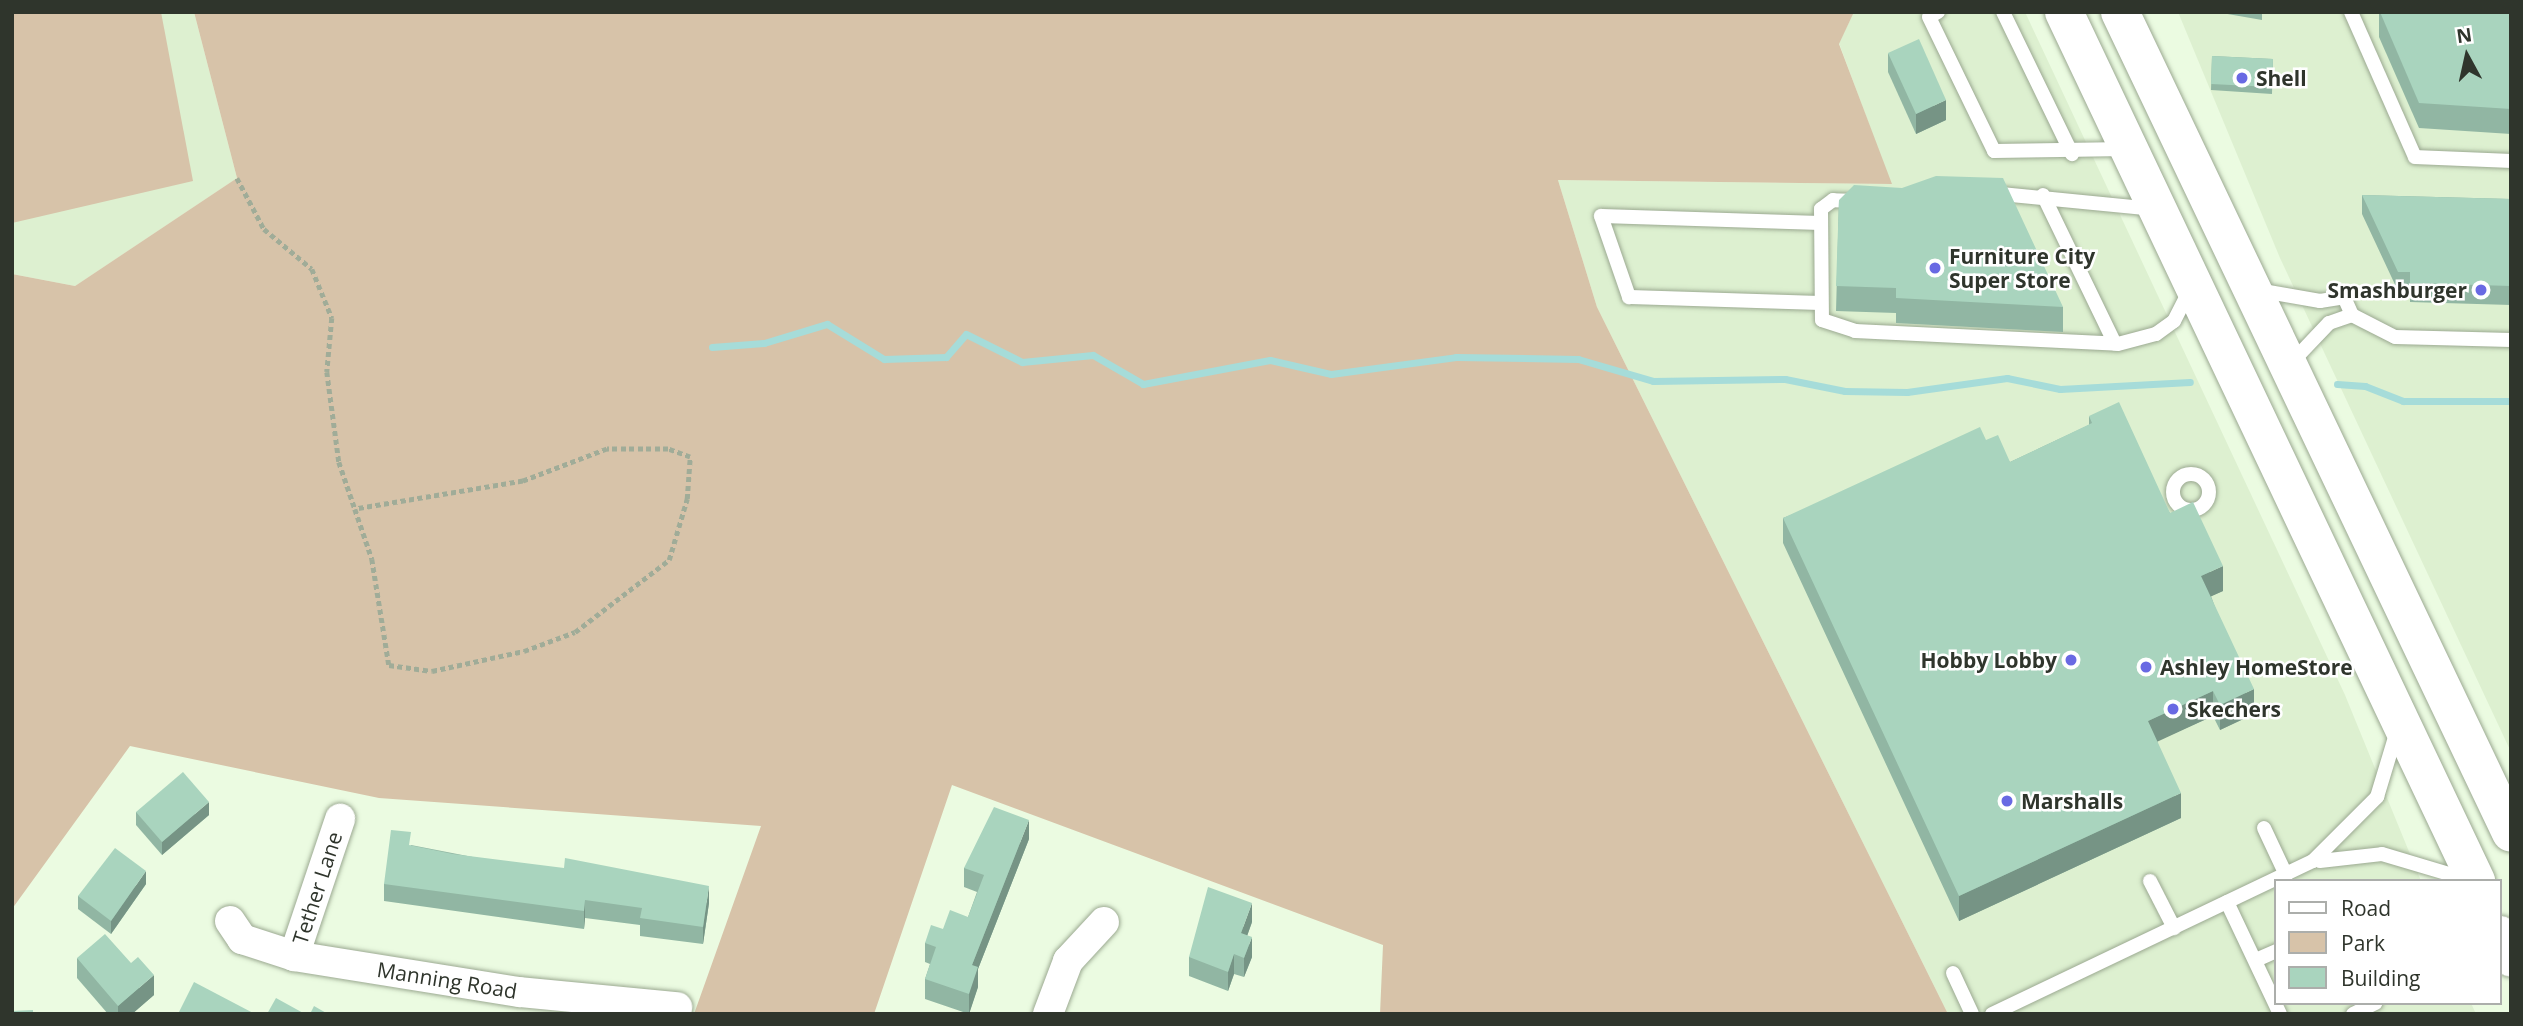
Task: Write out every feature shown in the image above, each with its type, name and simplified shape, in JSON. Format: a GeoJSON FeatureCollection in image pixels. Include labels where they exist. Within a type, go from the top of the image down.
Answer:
{"type":"FeatureCollection","features":[{"type":"Feature","properties":{"kind":"highway"},"geometry":{"type":"LineString","coordinates":[[2064,12],[2395,718],[2475,879]]}},
{"type":"Feature","properties":{"kind":"highway"},"geometry":{"type":"LineString","coordinates":[[2120,12],[2255,290],[2511,833]]}},
{"type":"Feature","properties":{"kind":"highway"},"geometry":{"type":"LineString","coordinates":[[2147,12],[2174,126]]}},
{"type":"Feature","properties":{"kind":"highway"},"geometry":{"type":"LineString","coordinates":[[2502,939],[2511,958]]}},
{"type":"Feature","properties":{"kind":"street","name":"Tether Lane"},"geometry":{"type":"LineString","coordinates":[[294,956],[340,819]]}},
{"type":"Feature","properties":{"kind":"street","name":"Manning Road"},"geometry":{"type":"LineString","coordinates":[[230,921],[242,939],[294,956],[516,1003],[677,1007]]}},
{"type":"Feature","properties":{"kind":"street"},"geometry":{"type":"LineString","coordinates":[[1048,1014],[1068,961],[1104,922]]}},
{"type":"Feature","properties":{"kind":"lane"},"geometry":{"type":"LineString","coordinates":[[1938,12],[1929,17],[1994,151],[2072,154],[2128,149]]}},
{"type":"Feature","properties":{"kind":"lane"},"geometry":{"type":"LineString","coordinates":[[2003,12],[2072,154]]}},
{"type":"Feature","properties":{"kind":"lane"},"geometry":{"type":"LineString","coordinates":[[2351,12],[2415,157],[2511,161]]}},
{"type":"Feature","properties":{"kind":"lane"},"geometry":{"type":"LineString","coordinates":[[1975,192],[2043,195],[2156,209]]}},
{"type":"Feature","properties":{"kind":"lane"},"geometry":{"type":"LineString","coordinates":[[2043,195],[2115,344]]}},
{"type":"Feature","properties":{"kind":"lane"},"geometry":{"type":"LineString","coordinates":[[1880,201],[1833,200],[1821,209],[1822,320],[1855,331],[2115,344],[2156,334],[2174,321],[2191,284]]}},
{"type":"Feature","properties":{"kind":"lane"},"geometry":{"type":"LineString","coordinates":[[1821,223],[1601,216],[1629,297],[1821,303]]}},
{"type":"Feature","properties":{"kind":"lane"},"geometry":{"type":"LineString","coordinates":[[2255,290],[2320,301],[2343,297],[2352,315],[2395,337],[2511,340]]}},
{"type":"Feature","properties":{"kind":"lane"},"geometry":{"type":"LineString","coordinates":[[2290,364],[2329,323],[2352,315]]}},
{"type":"Feature","properties":{"kind":"lane"},"geometry":{"type":"LineString","coordinates":[[2277,879],[2302,867],[2344,837],[2376,797],[2397,745],[2395,718]]}},
{"type":"Feature","properties":{"kind":"lane"},"geometry":{"type":"LineString","coordinates":[[2264,828],[2286,875]]}},
{"type":"Feature","properties":{"kind":"lane"},"geometry":{"type":"LineString","coordinates":[[2302,867],[2382,854],[2463,879]]}},
{"type":"Feature","properties":{"kind":"lane"},"geometry":{"type":"LineString","coordinates":[[1992,1014],[2274,880]]}},
{"type":"Feature","properties":{"kind":"lane"},"geometry":{"type":"LineString","coordinates":[[2150,881],[2174,928]]}},
{"type":"Feature","properties":{"kind":"lane"},"geometry":{"type":"LineString","coordinates":[[2227,902],[2274,1000]]}},
{"type":"Feature","properties":{"kind":"lane"},"geometry":{"type":"LineString","coordinates":[[2256,960],[2274,952]]}},
{"type":"Feature","properties":{"kind":"lane"},"geometry":{"type":"LineString","coordinates":[[1953,973],[1972,1014]]}},
{"type":"Feature","properties":{"kind":"lane"},"geometry":{"type":"LineString","coordinates":[[2353,1014],[2372,1005]]}},
{"type":"Feature","properties":{"kind":"path"},"geometry":{"type":"LineString","coordinates":[[237,178],[264,229],[312,269],[332,318],[327,372],[339,462],[372,559],[389,665],[432,671],[524,651],[575,632],[669,560],[687,499],[690,457],[668,449],[607,449],[523,481],[355,509]]}},
{"type":"Feature","properties":{"kind":"shaded area"},"geometry":{"type":"Polygon","coordinates":[[[12,12],[194,12],[237,178],[75,286],[12,274],[12,12]]]}},
{"type":"Feature","properties":{"kind":"shaded area"},"geometry":{"type":"Polygon","coordinates":[[[1854,12],[2025,12],[2345,695],[2420,879],[2274,879],[2274,1005],[2472,1005],[2476,1014],[1948,1014],[1597,307],[1558,180],[1891,184],[1839,43],[1854,12]]]}},
{"type":"Feature","properties":{"kind":"shaded area"},"geometry":{"type":"Polygon","coordinates":[[[2178,12],[2511,12],[2511,752],[2280,258],[2178,12]]]}},
{"type":"Feature","properties":{"kind":"green space"},"geometry":{"type":"Polygon","coordinates":[[[12,12],[161,12],[193,181],[12,223],[12,12]]]}},
{"type":"Feature","properties":{"kind":"green space"},"geometry":{"type":"Polygon","coordinates":[[[194,12],[1854,12],[1839,44],[1892,184],[1558,180],[1597,307],[1948,1014],[1380,1014],[1383,945],[952,785],[874,1014],[694,1014],[761,826],[379,798],[130,746],[12,909],[12,274],[75,286],[237,178],[194,12]]]}},
{"type":"Feature","properties":{"kind":"building"},"geometry":{"type":"Polygon","coordinates":[[[2380,12],[2511,12],[2511,109],[2419,103],[2380,12]]]}},
{"type":"Feature","properties":{"kind":"building"},"geometry":{"type":"Polygon","coordinates":[[[1919,39],[1946,100],[1916,114],[1888,53],[1919,39]]]}},
{"type":"Feature","properties":{"kind":"building","name":"Shell"},"geometry":{"type":"Polygon","coordinates":[[[2212,56],[2273,59],[2272,87],[2211,84],[2212,56]]]}},
{"type":"Feature","properties":{"kind":"building","name":"Furniture City Super Store"},"geometry":{"type":"Polygon","coordinates":[[[1936,176],[2003,178],[2063,307],[1896,298],[1896,288],[1836,286],[1839,200],[1854,185],[1902,188],[1936,176]]]}},
{"type":"Feature","properties":{"kind":"building"},"geometry":{"type":"Polygon","coordinates":[[[2362,195],[2511,199],[2511,286],[2410,283],[2410,272],[2398,272],[2362,195]]]}},
{"type":"Feature","properties":{"kind":"building"},"geometry":{"type":"Polygon","coordinates":[[[2119,402],[2170,513],[2193,502],[2223,566],[2201,576],[2254,689],[2220,705],[2213,691],[2148,721],[2181,793],[1959,896],[1783,518],[1980,427],[1986,440],[1998,435],[2010,462],[2092,423],[2089,416],[2119,402]]]}},
{"type":"Feature","properties":{"kind":"building"},"geometry":{"type":"Polygon","coordinates":[[[183,772],[209,802],[162,842],[136,812],[183,772]]]}},
{"type":"Feature","properties":{"kind":"building"},"geometry":{"type":"Polygon","coordinates":[[[994,807],[1029,820],[972,965],[978,967],[969,994],[925,979],[936,947],[925,943],[931,925],[943,929],[950,910],[968,917],[984,875],[964,868],[994,807]]]}},
{"type":"Feature","properties":{"kind":"building"},"geometry":{"type":"Polygon","coordinates":[[[391,830],[411,832],[409,845],[453,854],[564,868],[565,858],[709,886],[703,927],[640,918],[642,908],[585,900],[584,911],[384,884],[391,830]]]}},
{"type":"Feature","properties":{"kind":"building"},"geometry":{"type":"Polygon","coordinates":[[[115,848],[146,871],[111,921],[78,896],[115,848]]]}},
{"type":"Feature","properties":{"kind":"building"},"geometry":{"type":"Polygon","coordinates":[[[1208,887],[1252,903],[1241,933],[1252,937],[1244,958],[1234,954],[1228,972],[1189,957],[1208,887]]]}},
{"type":"Feature","properties":{"kind":"building"},"geometry":{"type":"Polygon","coordinates":[[[105,934],[131,963],[138,957],[154,975],[118,1006],[77,958],[105,934]]]}},
{"type":"Feature","properties":{"kind":"building"},"geometry":{"type":"Polygon","coordinates":[[[194,982],[255,1014],[178,1014],[194,982]]]}},
{"type":"Feature","properties":{"kind":"building"},"geometry":{"type":"Polygon","coordinates":[[[276,998],[305,1014],[267,1014],[276,998]]]}},
{"type":"Feature","properties":{"kind":"building"},"geometry":{"type":"Polygon","coordinates":[[[314,1006],[328,1014],[310,1014],[314,1006]]]}},
{"type":"Feature","properties":{"kind":"building"},"geometry":{"type":"Polygon","coordinates":[[[33,1010],[33,1014],[12,1014],[12,1011],[33,1010]]]}},
{"type":"Feature","properties":{"kind":"waterway"},"geometry":{"type":"LineString","coordinates":[[712,347],[764,343],[827,324],[884,359],[946,357],[966,334],[1022,362],[1093,355],[1143,384],[1270,360],[1331,374],[1456,357],[1578,359],[1653,381],[1785,379],[1845,391],[1907,392],[2007,378],[2060,389],[2190,382]]}},
{"type":"Feature","properties":{"kind":"waterway"},"geometry":{"type":"LineString","coordinates":[[2337,384],[2365,386],[2403,401],[2511,401]]}},
{"type":"Feature","properties":{"kind":"place","name":"Shell"},"geometry":{"type":"Point","coordinates":[2242,78]}},
{"type":"Feature","properties":{"kind":"place","name":"Furniture City Super Store"},"geometry":{"type":"Point","coordinates":[1935,268]}},
{"type":"Feature","properties":{"kind":"place","name":"Smashburger"},"geometry":{"type":"Point","coordinates":[2481,290]}},
{"type":"Feature","properties":{"kind":"place","name":"Hobby Lobby"},"geometry":{"type":"Point","coordinates":[2071,660]}},
{"type":"Feature","properties":{"kind":"place","name":"Ashley HomeStore"},"geometry":{"type":"Point","coordinates":[2146,667]}},
{"type":"Feature","properties":{"kind":"place","name":"Skechers"},"geometry":{"type":"Point","coordinates":[2173,709]}},
{"type":"Feature","properties":{"kind":"place","name":"Marshalls"},"geometry":{"type":"Point","coordinates":[2007,801]}}]}
